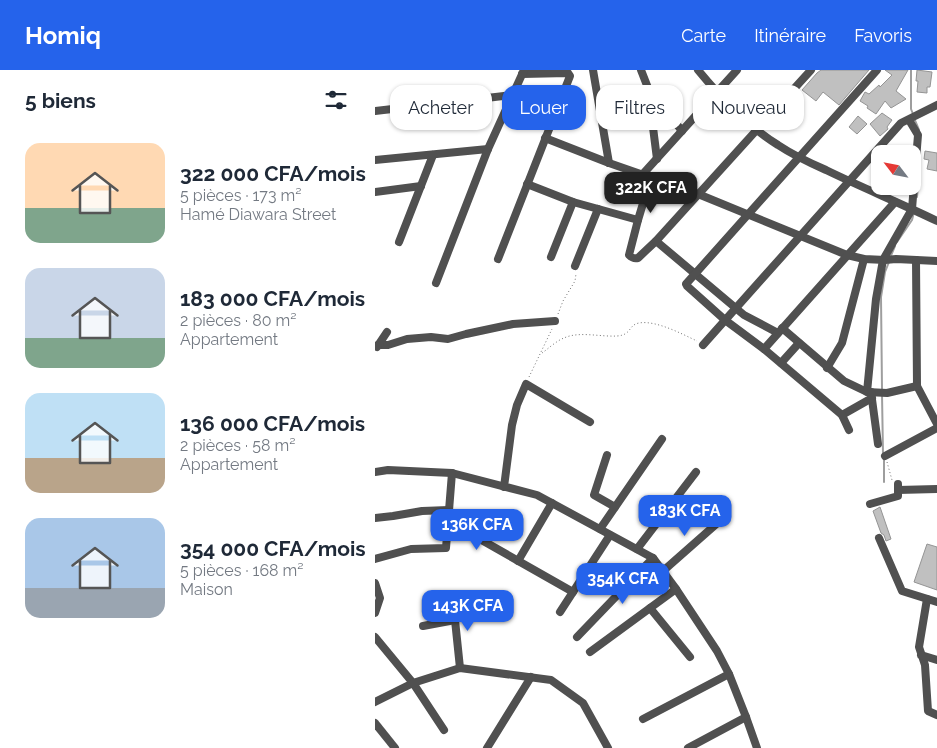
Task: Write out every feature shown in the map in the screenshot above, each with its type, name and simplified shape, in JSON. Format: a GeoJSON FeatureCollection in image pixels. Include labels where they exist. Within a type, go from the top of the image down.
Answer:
{"type":"FeatureCollection","features":[{"type":"Feature","properties":{"kind":"street"},"geometry":{"type":"LineString","coordinates":[[593,70],[609,163]]}},
{"type":"Feature","properties":{"kind":"street"},"geometry":{"type":"LineString","coordinates":[[641,70],[647,85]]}},
{"type":"Feature","properties":{"kind":"street"},"geometry":{"type":"LineString","coordinates":[[698,70],[711,85]]}},
{"type":"Feature","properties":{"kind":"street"},"geometry":{"type":"LineString","coordinates":[[723,85],[737,70]]}},
{"type":"Feature","properties":{"kind":"street"},"geometry":{"type":"LineString","coordinates":[[797,85],[811,70]]}},
{"type":"Feature","properties":{"kind":"street"},"geometry":{"type":"LineString","coordinates":[[849,430],[842,415],[764,348],[725,320],[687,286],[688,281],[877,70]]}},
{"type":"Feature","properties":{"kind":"street"},"geometry":{"type":"LineString","coordinates":[[498,258],[570,76],[568,73],[523,72],[517,85]]}},
{"type":"Feature","properties":{"kind":"street"},"geometry":{"type":"LineString","coordinates":[[375,112],[502,96]]}},
{"type":"Feature","properties":{"kind":"street"},"geometry":{"type":"LineString","coordinates":[[703,344],[901,122],[937,105],[937,99]]}},
{"type":"Feature","properties":{"kind":"street"},"geometry":{"type":"LineString","coordinates":[[435,283],[502,118]]}},
{"type":"Feature","properties":{"kind":"street"},"geometry":{"type":"LineString","coordinates":[[878,444],[870,394],[876,298],[884,260],[915,210],[918,135],[912,118]]}},
{"type":"Feature","properties":{"kind":"street"},"geometry":{"type":"LineString","coordinates":[[693,119],[657,159],[647,176],[629,255],[631,258],[638,258],[656,241],[756,130],[799,157],[937,221]]}},
{"type":"Feature","properties":{"kind":"street"},"geometry":{"type":"LineString","coordinates":[[653,130],[657,159]]}},
{"type":"Feature","properties":{"kind":"street"},"geometry":{"type":"LineString","coordinates":[[545,138],[698,194],[847,255],[864,259],[884,260],[896,258],[937,261]]}},
{"type":"Feature","properties":{"kind":"street"},"geometry":{"type":"LineString","coordinates":[[375,160],[488,149]]}},
{"type":"Feature","properties":{"kind":"street"},"geometry":{"type":"LineString","coordinates":[[399,242],[433,155]]}},
{"type":"Feature","properties":{"kind":"street"},"geometry":{"type":"LineString","coordinates":[[527,184],[573,202],[638,220]]}},
{"type":"Feature","properties":{"kind":"street"},"geometry":{"type":"LineString","coordinates":[[375,192],[421,186]]}},
{"type":"Feature","properties":{"kind":"street"},"geometry":{"type":"LineString","coordinates":[[551,257],[573,202]]}},
{"type":"Feature","properties":{"kind":"street"},"geometry":{"type":"LineString","coordinates":[[764,348],[895,202]]}},
{"type":"Feature","properties":{"kind":"street"},"geometry":{"type":"LineString","coordinates":[[575,266],[598,209]]}},
{"type":"Feature","properties":{"kind":"street"},"geometry":{"type":"LineString","coordinates":[[656,241],[744,315],[780,331],[799,343],[844,381],[870,394],[917,386]]}},
{"type":"Feature","properties":{"kind":"street"},"geometry":{"type":"LineString","coordinates":[[827,368],[843,343],[864,259]]}},
{"type":"Feature","properties":{"kind":"street"},"geometry":{"type":"LineString","coordinates":[[885,456],[937,426],[917,386],[916,260]]}},
{"type":"Feature","properties":{"kind":"street"},"geometry":{"type":"LineString","coordinates":[[376,347],[407,339],[431,337],[448,339],[513,324],[555,321]]}},
{"type":"Feature","properties":{"kind":"street"},"geometry":{"type":"LineString","coordinates":[[376,347],[387,332]]}},
{"type":"Feature","properties":{"kind":"street"},"geometry":{"type":"LineString","coordinates":[[781,363],[799,343]]}},
{"type":"Feature","properties":{"kind":"street"},"geometry":{"type":"LineString","coordinates":[[504,488],[512,425],[517,405],[526,384],[590,422]]}},
{"type":"Feature","properties":{"kind":"street"},"geometry":{"type":"LineString","coordinates":[[842,415],[870,394]]}},
{"type":"Feature","properties":{"kind":"street"},"geometry":{"type":"LineString","coordinates":[[600,529],[662,440]]}},
{"type":"Feature","properties":{"kind":"street"},"geometry":{"type":"LineString","coordinates":[[607,455],[594,495],[615,507]]}},
{"type":"Feature","properties":{"kind":"street"},"geometry":{"type":"LineString","coordinates":[[375,472],[388,470],[452,473],[537,495],[653,558],[717,651],[729,674],[757,748]]}},
{"type":"Feature","properties":{"kind":"street"},"geometry":{"type":"LineString","coordinates":[[637,549],[696,472]]}},
{"type":"Feature","properties":{"kind":"street"},"geometry":{"type":"LineString","coordinates":[[375,559],[411,549],[446,548],[452,473]]}},
{"type":"Feature","properties":{"kind":"street"},"geometry":{"type":"LineString","coordinates":[[870,504],[898,496],[898,487],[937,489]]}},
{"type":"Feature","properties":{"kind":"street"},"geometry":{"type":"LineString","coordinates":[[518,561],[552,503]]}},
{"type":"Feature","properties":{"kind":"street"},"geometry":{"type":"LineString","coordinates":[[375,518],[422,511],[449,510]]}},
{"type":"Feature","properties":{"kind":"street"},"geometry":{"type":"LineString","coordinates":[[663,571],[722,519]]}},
{"type":"Feature","properties":{"kind":"street"},"geometry":{"type":"LineString","coordinates":[[448,522],[573,592]]}},
{"type":"Feature","properties":{"kind":"street"},"geometry":{"type":"LineString","coordinates":[[560,612],[610,534]]}},
{"type":"Feature","properties":{"kind":"street"},"geometry":{"type":"LineString","coordinates":[[879,538],[902,591],[937,602]]}},
{"type":"Feature","properties":{"kind":"street"},"geometry":{"type":"LineString","coordinates":[[577,637],[653,558]]}},
{"type":"Feature","properties":{"kind":"street"},"geometry":{"type":"LineString","coordinates":[[375,583],[380,598],[375,613]]}},
{"type":"Feature","properties":{"kind":"street"},"geometry":{"type":"LineString","coordinates":[[590,652],[676,589]]}},
{"type":"Feature","properties":{"kind":"street"},"geometry":{"type":"LineString","coordinates":[[927,599],[919,647],[925,665],[927,711],[937,714]]}},
{"type":"Feature","properties":{"kind":"street"},"geometry":{"type":"LineString","coordinates":[[450,601],[455,620],[460,668]]}},
{"type":"Feature","properties":{"kind":"street"},"geometry":{"type":"LineString","coordinates":[[651,608],[690,657]]}},
{"type":"Feature","properties":{"kind":"street"},"geometry":{"type":"LineString","coordinates":[[423,626],[455,620]]}},
{"type":"Feature","properties":{"kind":"street"},"geometry":{"type":"LineString","coordinates":[[375,637],[413,683],[444,730]]}},
{"type":"Feature","properties":{"kind":"street"},"geometry":{"type":"LineString","coordinates":[[921,654],[937,660]]}},
{"type":"Feature","properties":{"kind":"street"},"geometry":{"type":"LineString","coordinates":[[375,702],[413,683],[460,668],[551,680],[583,703],[608,748]]}},
{"type":"Feature","properties":{"kind":"street"},"geometry":{"type":"LineString","coordinates":[[643,719],[729,674]]}},
{"type":"Feature","properties":{"kind":"street"},"geometry":{"type":"LineString","coordinates":[[487,748],[531,677]]}},
{"type":"Feature","properties":{"kind":"street"},"geometry":{"type":"LineString","coordinates":[[688,748],[746,717]]}},
{"type":"Feature","properties":{"kind":"street"},"geometry":{"type":"LineString","coordinates":[[375,722],[395,748]]}},
{"type":"Feature","properties":{"kind":"path"},"geometry":{"type":"LineString","coordinates":[[541,353],[563,338],[580,335],[624,336],[638,323],[649,323],[670,328],[703,344]]}},
{"type":"Feature","properties":{"kind":"path"},"geometry":{"type":"LineString","coordinates":[[885,456],[893,483],[898,487]]}},
{"type":"Feature","properties":{"kind":"building"},"geometry":{"type":"Polygon","coordinates":[[[821,70],[869,70],[839,105],[823,92],[816,101],[804,92],[804,88],[821,70]]]}},
{"type":"Feature","properties":{"kind":"building"},"geometry":{"type":"Polygon","coordinates":[[[885,70],[908,70],[896,91],[906,99],[891,108],[885,101],[876,114],[860,101],[865,92],[869,94],[879,85],[880,87],[892,75],[885,70]]]}},
{"type":"Feature","properties":{"kind":"building"},"geometry":{"type":"Polygon","coordinates":[[[917,70],[932,72],[930,87],[927,87],[927,93],[917,92],[917,70]]]}},
{"type":"Feature","properties":{"kind":"building"},"geometry":{"type":"Polygon","coordinates":[[[882,113],[892,120],[887,127],[888,129],[880,136],[870,124],[882,113]]]}},
{"type":"Feature","properties":{"kind":"building"},"geometry":{"type":"Polygon","coordinates":[[[858,116],[867,124],[857,134],[849,127],[858,116]]]}},
{"type":"Feature","properties":{"kind":"building"},"geometry":{"type":"Polygon","coordinates":[[[925,151],[937,153],[937,171],[927,169],[929,160],[924,159],[925,151]]]}},
{"type":"Feature","properties":{"kind":"building"},"geometry":{"type":"Polygon","coordinates":[[[880,507],[891,539],[886,541],[873,511],[880,507]]]}},
{"type":"Feature","properties":{"kind":"building"},"geometry":{"type":"Polygon","coordinates":[[[927,544],[937,547],[937,590],[914,582],[927,544]]]}},
{"type":"Feature","properties":{"kind":"waterway"},"geometry":{"type":"LineString","coordinates":[[911,70],[911,109],[913,114]]}},
{"type":"Feature","properties":{"kind":"waterway"},"geometry":{"type":"LineString","coordinates":[[914,118],[919,130]]}},
{"type":"Feature","properties":{"kind":"waterway"},"geometry":{"type":"LineString","coordinates":[[897,242],[912,220],[914,212]]}},
{"type":"Feature","properties":{"kind":"waterway"},"geometry":{"type":"LineString","coordinates":[[890,258],[895,246]]}},
{"type":"Feature","properties":{"kind":"waterway"},"geometry":{"type":"LineString","coordinates":[[882,389],[881,297],[885,272],[889,262]]}},
{"type":"Feature","properties":{"kind":"waterway"},"geometry":{"type":"LineString","coordinates":[[882,394],[883,454]]}},
{"type":"Feature","properties":{"kind":"waterway"},"geometry":{"type":"LineString","coordinates":[[884,459],[884,482]]}}]}
